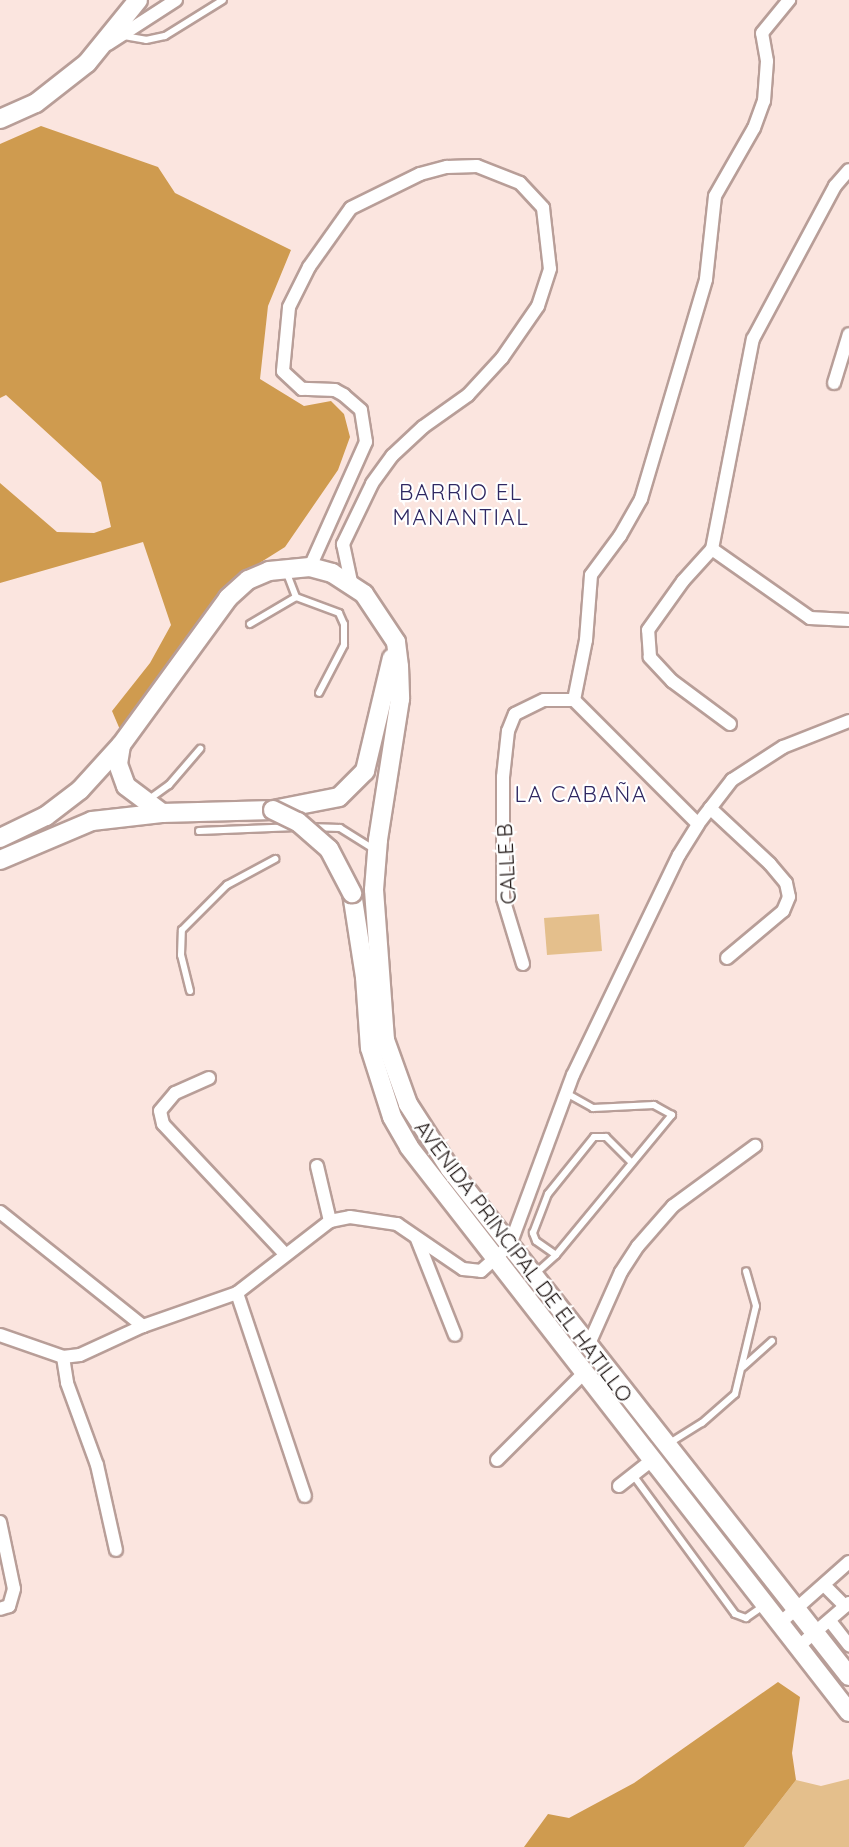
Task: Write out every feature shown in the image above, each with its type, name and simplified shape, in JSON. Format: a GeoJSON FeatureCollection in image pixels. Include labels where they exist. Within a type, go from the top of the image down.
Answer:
{"type":"FeatureCollection","features":[{"type":"Feature","properties":{"kind":"main road"},"geometry":{"type":"LineString","coordinates":[[0,119],[43,98],[97,51],[138,0]]}},
{"type":"Feature","properties":{"kind":"main road","name":"AVENIDA PRINCIPAL DE EL HATILLO"},"geometry":{"type":"LineString","coordinates":[[0,838],[62,805],[121,745],[228,598],[248,580],[284,568],[310,567],[351,583],[380,613],[396,642],[400,699],[377,851],[374,890],[385,1040],[419,1125],[665,1446],[797,1610],[833,1628],[849,1676]]}},
{"type":"Feature","properties":{"kind":"main road"},"geometry":{"type":"LineString","coordinates":[[273,810],[327,802],[357,782],[369,758],[396,642]]}},
{"type":"Feature","properties":{"kind":"main road"},"geometry":{"type":"LineString","coordinates":[[121,745],[118,764],[126,786],[145,803],[162,813]]}},
{"type":"Feature","properties":{"kind":"main road","name":"AVENIDA PRINCIPAL DE EL HATILLO"},"geometry":{"type":"LineString","coordinates":[[0,860],[92,821],[162,813],[273,810],[298,822],[329,849],[352,894],[360,935],[370,1048],[392,1118],[409,1147],[849,1712]]}},
{"type":"Feature","properties":{"kind":"street"},"geometry":{"type":"LineString","coordinates":[[97,51],[176,0]]}},
{"type":"Feature","properties":{"kind":"street"},"geometry":{"type":"LineString","coordinates":[[698,824],[574,700],[586,640],[591,575],[620,536],[640,499],[706,279],[715,196],[754,128],[764,101],[767,61],[762,33],[789,0]]}},
{"type":"Feature","properties":{"kind":"street"},"geometry":{"type":"LineString","coordinates":[[310,567],[366,442],[361,410],[344,395],[334,390],[302,389],[284,371],[288,307],[309,267],[351,208],[420,174],[447,167],[477,166],[520,183],[543,208],[550,269],[538,306],[502,358],[475,387],[392,456],[372,484],[343,544],[351,583]]}},
{"type":"Feature","properties":{"kind":"street"},"geometry":{"type":"LineString","coordinates":[[730,724],[672,681],[650,657],[648,630],[683,581],[712,549],[753,339],[829,196],[849,170]]}},
{"type":"Feature","properties":{"kind":"street"},"geometry":{"type":"LineString","coordinates":[[834,383],[849,334]]}},
{"type":"Feature","properties":{"kind":"street"},"geometry":{"type":"LineString","coordinates":[[322,541],[343,544]]}},
{"type":"Feature","properties":{"kind":"street"},"geometry":{"type":"LineString","coordinates":[[712,549],[810,618],[832,622],[849,620]]}},
{"type":"Feature","properties":{"kind":"street","name":"CALLE B"},"geometry":{"type":"LineString","coordinates":[[523,964],[503,898],[503,777],[508,731],[515,714],[544,700],[574,700]]}},
{"type":"Feature","properties":{"kind":"street"},"geometry":{"type":"LineString","coordinates":[[0,1335],[63,1357],[81,1354],[143,1326],[237,1293],[284,1253],[330,1221],[361,1217],[386,1220],[408,1230],[417,1239],[468,1271],[481,1271],[498,1259],[510,1245],[565,1093],[679,855],[698,824],[732,780],[783,747],[849,721]]}},
{"type":"Feature","properties":{"kind":"street"},"geometry":{"type":"LineString","coordinates":[[710,808],[770,864],[786,883],[789,897],[783,911],[727,958]]}},
{"type":"Feature","properties":{"kind":"street"},"geometry":{"type":"LineString","coordinates":[[209,1078],[175,1093],[160,1111],[163,1124],[284,1253]]}},
{"type":"Feature","properties":{"kind":"street"},"geometry":{"type":"LineString","coordinates":[[588,1346],[621,1272],[638,1246],[673,1206],[754,1146]]}},
{"type":"Feature","properties":{"kind":"street"},"geometry":{"type":"LineString","coordinates":[[317,1166],[330,1221]]}},
{"type":"Feature","properties":{"kind":"street"},"geometry":{"type":"LineString","coordinates":[[0,1212],[143,1326]]}},
{"type":"Feature","properties":{"kind":"street"},"geometry":{"type":"LineString","coordinates":[[417,1239],[454,1335]]}},
{"type":"Feature","properties":{"kind":"street"},"geometry":{"type":"LineString","coordinates":[[237,1293],[305,1496]]}},
{"type":"Feature","properties":{"kind":"street"},"geometry":{"type":"LineString","coordinates":[[63,1357],[67,1383],[97,1465],[116,1550]]}},
{"type":"Feature","properties":{"kind":"street"},"geometry":{"type":"LineString","coordinates":[[497,1460],[584,1373]]}},
{"type":"Feature","properties":{"kind":"street"},"geometry":{"type":"LineString","coordinates":[[619,1486],[652,1460]]}},
{"type":"Feature","properties":{"kind":"street"},"geometry":{"type":"LineString","coordinates":[[0,1522],[14,1589],[9,1606],[0,1609]]}},
{"type":"Feature","properties":{"kind":"street"},"geometry":{"type":"LineString","coordinates":[[780,1623],[849,1562]]}},
{"type":"Feature","properties":{"kind":"street"},"geometry":{"type":"LineString","coordinates":[[799,1646],[833,1628],[847,1605],[824,1585]]}},
{"type":"Feature","properties":{"kind":"street"},"geometry":{"type":"LineString","coordinates":[[833,1628],[849,1646]]}},
{"type":"Feature","properties":{"kind":"lane"},"geometry":{"type":"LineString","coordinates":[[121,35],[146,40],[165,36],[223,0]]}},
{"type":"Feature","properties":{"kind":"lane"},"geometry":{"type":"LineString","coordinates":[[284,568],[296,597],[339,613],[344,624],[344,645],[319,693]]}},
{"type":"Feature","properties":{"kind":"lane"},"geometry":{"type":"LineString","coordinates":[[250,624],[296,597]]}},
{"type":"Feature","properties":{"kind":"lane"},"geometry":{"type":"LineString","coordinates":[[145,803],[169,785],[200,749]]}},
{"type":"Feature","properties":{"kind":"lane"},"geometry":{"type":"LineString","coordinates":[[199,831],[325,826],[340,828],[377,851]]}},
{"type":"Feature","properties":{"kind":"lane"},"geometry":{"type":"LineString","coordinates":[[190,991],[181,955],[186,924],[227,885],[275,860]]}},
{"type":"Feature","properties":{"kind":"lane"},"geometry":{"type":"LineString","coordinates":[[535,1274],[556,1255],[671,1113],[654,1105],[593,1108],[565,1093]]}},
{"type":"Feature","properties":{"kind":"lane"},"geometry":{"type":"LineString","coordinates":[[556,1255],[536,1241],[533,1233],[548,1194],[594,1137],[606,1137],[631,1162]]}},
{"type":"Feature","properties":{"kind":"lane"},"geometry":{"type":"LineString","coordinates":[[665,1446],[702,1423],[735,1394],[756,1306],[746,1271]]}},
{"type":"Feature","properties":{"kind":"lane"},"geometry":{"type":"LineString","coordinates":[[743,1368],[772,1341]]}},
{"type":"Feature","properties":{"kind":"lane"},"geometry":{"type":"LineString","coordinates":[[632,1475],[735,1614],[746,1618],[765,1604]]}},
{"type":"Feature","properties":{"kind":"shaded area"},"geometry":{"type":"Polygon","coordinates":[[[41,126],[158,167],[175,193],[291,250],[268,306],[260,379],[304,406],[331,401],[344,414],[350,437],[338,470],[285,547],[228,583],[121,732],[112,711],[150,663],[171,625],[143,542],[0,583],[0,483],[57,532],[94,533],[111,527],[101,482],[6,395],[0,398],[0,144],[41,126]]]}},
{"type":"Feature","properties":{"kind":"shaded area"},"geometry":{"type":"Polygon","coordinates":[[[599,914],[602,951],[547,955],[544,918],[599,914]]]}},
{"type":"Feature","properties":{"kind":"shaded area"},"geometry":{"type":"Polygon","coordinates":[[[778,1682],[800,1697],[792,1753],[796,1780],[744,1847],[524,1847],[548,1814],[569,1818],[634,1783],[778,1682]]]}},
{"type":"Feature","properties":{"kind":"shaded area"},"geometry":{"type":"Polygon","coordinates":[[[849,1779],[849,1847],[744,1847],[796,1780],[821,1786],[849,1779]]]}},
{"type":"Feature","properties":{"kind":"district","name":"BARRIO EL MANANTIAL"},"geometry":{"type":"Point","coordinates":[461,504]}},
{"type":"Feature","properties":{"kind":"district","name":"LA CABAÑA"},"geometry":{"type":"Point","coordinates":[581,795]}}]}
